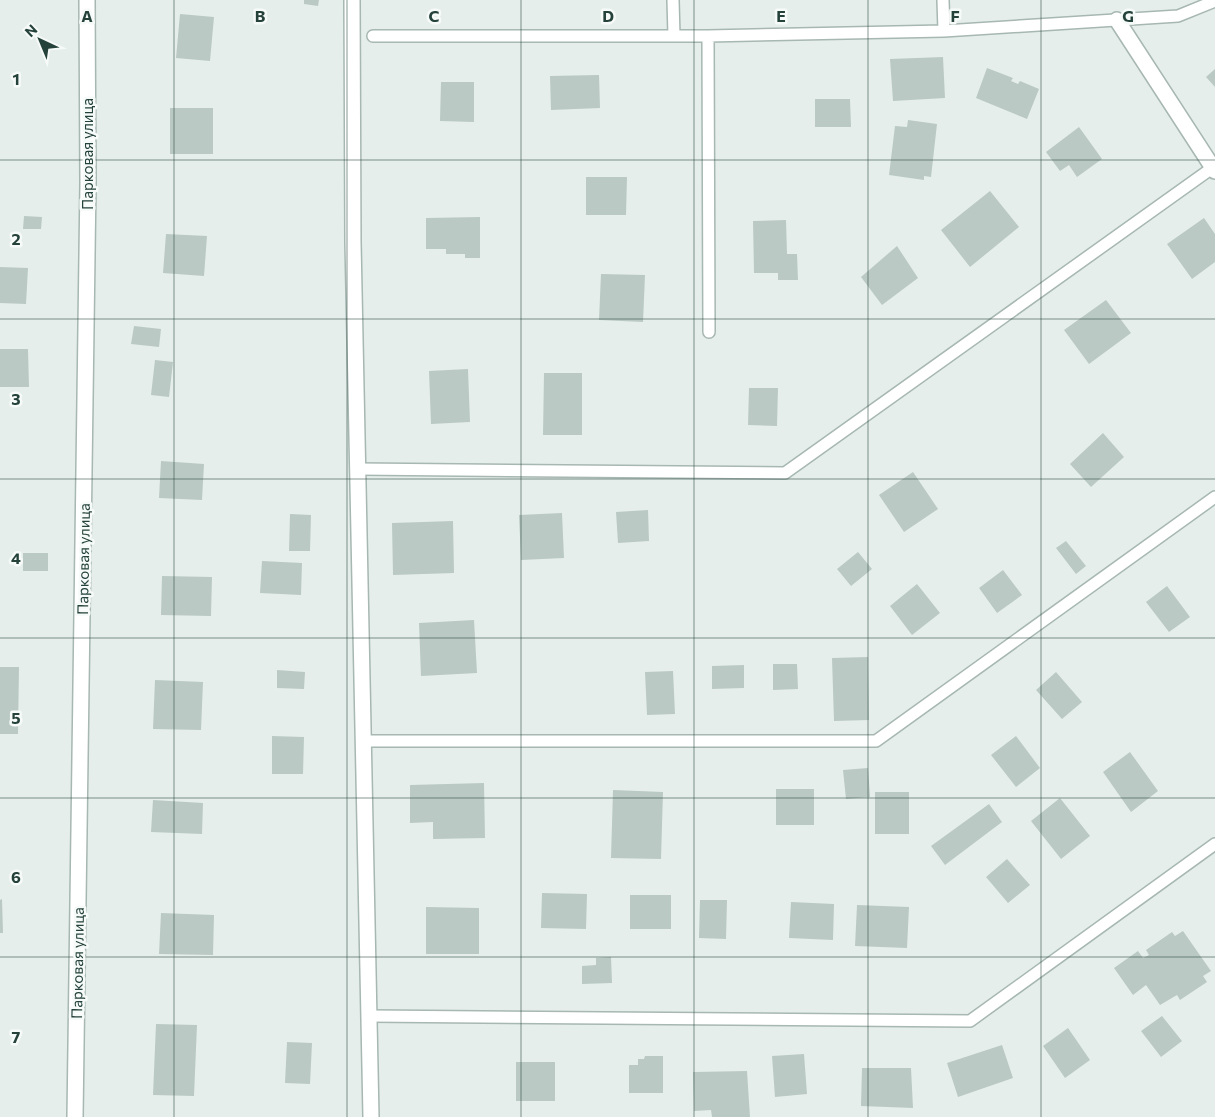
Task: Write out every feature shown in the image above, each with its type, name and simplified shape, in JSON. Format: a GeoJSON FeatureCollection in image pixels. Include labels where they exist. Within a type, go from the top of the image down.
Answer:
{"type":"FeatureCollection","features":[{"type":"Feature","properties":{"kind":"street","name":"Парковая улица"},"geometry":{"type":"LineString","coordinates":[[75,1117],[88,184],[87,0]]}},
{"type":"Feature","properties":{"kind":"street"},"geometry":{"type":"LineString","coordinates":[[352,0],[353,242],[371,1117]]}},
{"type":"Feature","properties":{"kind":"street"},"geometry":{"type":"LineString","coordinates":[[1117,20],[1214,168]]}},
{"type":"Feature","properties":{"kind":"lane"},"geometry":{"type":"LineString","coordinates":[[673,0],[674,36]]}},
{"type":"Feature","properties":{"kind":"lane"},"geometry":{"type":"LineString","coordinates":[[944,0],[944,31]]}},
{"type":"Feature","properties":{"kind":"lane"},"geometry":{"type":"LineString","coordinates":[[373,36],[708,36],[944,31],[1178,16],[1215,1]]}},
{"type":"Feature","properties":{"kind":"lane"},"geometry":{"type":"LineString","coordinates":[[708,36],[709,332]]}},
{"type":"Feature","properties":{"kind":"lane"},"geometry":{"type":"LineString","coordinates":[[358,469],[785,473],[1214,168]]}},
{"type":"Feature","properties":{"kind":"lane"},"geometry":{"type":"LineString","coordinates":[[363,741],[876,741],[1215,497]]}},
{"type":"Feature","properties":{"kind":"lane"},"geometry":{"type":"LineString","coordinates":[[369,1016],[970,1021],[1215,844]]}},
{"type":"Feature","properties":{"kind":"building"},"geometry":{"type":"Polygon","coordinates":[[[304,0],[319,0],[318,6],[304,4],[304,0]]]}},
{"type":"Feature","properties":{"kind":"building"},"geometry":{"type":"Polygon","coordinates":[[[180,14],[214,17],[210,61],[176,58],[180,14]]]}},
{"type":"Feature","properties":{"kind":"building"},"geometry":{"type":"Polygon","coordinates":[[[943,57],[945,98],[893,101],[890,59],[943,57]]]}},
{"type":"Feature","properties":{"kind":"building"},"geometry":{"type":"Polygon","coordinates":[[[987,68],[1013,78],[1011,81],[1018,84],[1020,81],[1039,89],[1027,119],[976,98],[987,68]]]}},
{"type":"Feature","properties":{"kind":"building"},"geometry":{"type":"Polygon","coordinates":[[[1215,69],[1215,87],[1206,77],[1215,69]]]}},
{"type":"Feature","properties":{"kind":"building"},"geometry":{"type":"Polygon","coordinates":[[[599,75],[600,108],[551,110],[550,76],[599,75]]]}},
{"type":"Feature","properties":{"kind":"building"},"geometry":{"type":"Polygon","coordinates":[[[441,82],[474,82],[474,122],[440,121],[441,82]]]}},
{"type":"Feature","properties":{"kind":"building"},"geometry":{"type":"Polygon","coordinates":[[[815,99],[850,99],[851,127],[815,127],[815,99]]]}},
{"type":"Feature","properties":{"kind":"building"},"geometry":{"type":"Polygon","coordinates":[[[170,108],[213,108],[213,154],[170,154],[170,108]]]}},
{"type":"Feature","properties":{"kind":"building"},"geometry":{"type":"Polygon","coordinates":[[[908,120],[937,124],[931,177],[924,176],[924,180],[889,175],[895,126],[907,127],[908,120]]]}},
{"type":"Feature","properties":{"kind":"building"},"geometry":{"type":"Polygon","coordinates":[[[1079,127],[1102,159],[1077,177],[1069,165],[1060,171],[1046,152],[1079,127]]]}},
{"type":"Feature","properties":{"kind":"building"},"geometry":{"type":"Polygon","coordinates":[[[586,177],[627,177],[626,215],[586,215],[586,177]]]}},
{"type":"Feature","properties":{"kind":"building"},"geometry":{"type":"Polygon","coordinates":[[[990,191],[1019,227],[970,267],[941,230],[990,191]]]}},
{"type":"Feature","properties":{"kind":"building"},"geometry":{"type":"Polygon","coordinates":[[[24,216],[42,217],[41,229],[23,229],[24,216]]]}},
{"type":"Feature","properties":{"kind":"building"},"geometry":{"type":"Polygon","coordinates":[[[480,217],[480,258],[465,258],[465,254],[446,254],[446,249],[426,249],[426,218],[480,217]]]}},
{"type":"Feature","properties":{"kind":"building"},"geometry":{"type":"Polygon","coordinates":[[[1204,218],[1215,234],[1215,262],[1192,279],[1167,244],[1204,218]]]}},
{"type":"Feature","properties":{"kind":"building"},"geometry":{"type":"Polygon","coordinates":[[[786,220],[787,254],[797,254],[798,280],[778,280],[778,273],[754,273],[753,221],[786,220]]]}},
{"type":"Feature","properties":{"kind":"building"},"geometry":{"type":"Polygon","coordinates":[[[166,234],[207,236],[204,276],[163,273],[166,234]]]}},
{"type":"Feature","properties":{"kind":"building"},"geometry":{"type":"Polygon","coordinates":[[[897,246],[918,278],[882,305],[861,277],[897,246]]]}},
{"type":"Feature","properties":{"kind":"building"},"geometry":{"type":"Polygon","coordinates":[[[0,267],[28,268],[26,304],[0,303],[0,267]]]}},
{"type":"Feature","properties":{"kind":"building"},"geometry":{"type":"Polygon","coordinates":[[[601,274],[645,275],[643,322],[599,320],[601,274]]]}},
{"type":"Feature","properties":{"kind":"building"},"geometry":{"type":"Polygon","coordinates":[[[1106,300],[1131,333],[1089,364],[1064,330],[1106,300]]]}},
{"type":"Feature","properties":{"kind":"building"},"geometry":{"type":"Polygon","coordinates":[[[134,326],[161,329],[159,347],[131,344],[134,326]]]}},
{"type":"Feature","properties":{"kind":"building"},"geometry":{"type":"Polygon","coordinates":[[[0,349],[28,349],[29,387],[0,387],[0,349]]]}},
{"type":"Feature","properties":{"kind":"building"},"geometry":{"type":"Polygon","coordinates":[[[155,360],[173,362],[169,397],[151,395],[155,360]]]}},
{"type":"Feature","properties":{"kind":"building"},"geometry":{"type":"Polygon","coordinates":[[[468,369],[470,422],[431,424],[429,371],[468,369]]]}},
{"type":"Feature","properties":{"kind":"building"},"geometry":{"type":"Polygon","coordinates":[[[544,373],[582,373],[582,435],[543,435],[544,373]]]}},
{"type":"Feature","properties":{"kind":"building"},"geometry":{"type":"Polygon","coordinates":[[[749,388],[778,388],[777,426],[748,425],[749,388]]]}},
{"type":"Feature","properties":{"kind":"building"},"geometry":{"type":"Polygon","coordinates":[[[1103,433],[1124,457],[1091,487],[1070,464],[1103,433]]]}},
{"type":"Feature","properties":{"kind":"building"},"geometry":{"type":"Polygon","coordinates":[[[161,461],[204,464],[202,500],[159,498],[161,461]]]}},
{"type":"Feature","properties":{"kind":"building"},"geometry":{"type":"Polygon","coordinates":[[[913,472],[938,509],[904,532],[879,495],[913,472]]]}},
{"type":"Feature","properties":{"kind":"building"},"geometry":{"type":"Polygon","coordinates":[[[648,510],[649,541],[618,543],[616,512],[648,510]]]}},
{"type":"Feature","properties":{"kind":"building"},"geometry":{"type":"Polygon","coordinates":[[[562,513],[564,558],[521,560],[519,515],[562,513]]]}},
{"type":"Feature","properties":{"kind":"building"},"geometry":{"type":"Polygon","coordinates":[[[290,514],[311,515],[310,551],[289,551],[290,514]]]}},
{"type":"Feature","properties":{"kind":"building"},"geometry":{"type":"Polygon","coordinates":[[[453,521],[454,573],[393,575],[392,523],[453,521]]]}},
{"type":"Feature","properties":{"kind":"building"},"geometry":{"type":"Polygon","coordinates":[[[1066,541],[1086,566],[1076,574],[1056,548],[1066,541]]]}},
{"type":"Feature","properties":{"kind":"building"},"geometry":{"type":"Polygon","coordinates":[[[858,552],[872,569],[851,586],[837,569],[858,552]]]}},
{"type":"Feature","properties":{"kind":"building"},"geometry":{"type":"Polygon","coordinates":[[[23,553],[48,553],[48,571],[23,571],[23,553]]]}},
{"type":"Feature","properties":{"kind":"building"},"geometry":{"type":"Polygon","coordinates":[[[262,561],[302,563],[301,595],[260,593],[262,561]]]}},
{"type":"Feature","properties":{"kind":"building"},"geometry":{"type":"Polygon","coordinates":[[[1003,570],[1022,595],[997,613],[979,588],[1003,570]]]}},
{"type":"Feature","properties":{"kind":"building"},"geometry":{"type":"Polygon","coordinates":[[[162,576],[212,577],[211,616],[161,615],[162,576]]]}},
{"type":"Feature","properties":{"kind":"building"},"geometry":{"type":"Polygon","coordinates":[[[917,584],[940,613],[912,635],[890,606],[917,584]]]}},
{"type":"Feature","properties":{"kind":"building"},"geometry":{"type":"Polygon","coordinates":[[[1167,586],[1190,617],[1169,632],[1146,602],[1167,586]]]}},
{"type":"Feature","properties":{"kind":"building"},"geometry":{"type":"Polygon","coordinates":[[[474,620],[477,673],[421,676],[419,623],[474,620]]]}},
{"type":"Feature","properties":{"kind":"building"},"geometry":{"type":"Polygon","coordinates":[[[868,657],[869,720],[834,721],[832,658],[868,657]]]}},
{"type":"Feature","properties":{"kind":"building"},"geometry":{"type":"Polygon","coordinates":[[[773,664],[797,664],[798,689],[773,690],[773,664]]]}},
{"type":"Feature","properties":{"kind":"building"},"geometry":{"type":"Polygon","coordinates":[[[744,665],[744,688],[712,689],[712,666],[744,665]]]}},
{"type":"Feature","properties":{"kind":"building"},"geometry":{"type":"Polygon","coordinates":[[[0,667],[19,667],[18,734],[0,734],[0,667]]]}},
{"type":"Feature","properties":{"kind":"building"},"geometry":{"type":"Polygon","coordinates":[[[277,670],[305,672],[304,689],[277,688],[277,670]]]}},
{"type":"Feature","properties":{"kind":"building"},"geometry":{"type":"Polygon","coordinates":[[[673,671],[675,714],[647,715],[645,672],[673,671]]]}},
{"type":"Feature","properties":{"kind":"building"},"geometry":{"type":"Polygon","coordinates":[[[1056,672],[1082,702],[1062,719],[1036,690],[1056,672]]]}},
{"type":"Feature","properties":{"kind":"building"},"geometry":{"type":"Polygon","coordinates":[[[155,680],[203,682],[201,730],[153,729],[155,680]]]}},
{"type":"Feature","properties":{"kind":"building"},"geometry":{"type":"Polygon","coordinates":[[[272,736],[304,737],[303,774],[272,774],[272,736]]]}},
{"type":"Feature","properties":{"kind":"building"},"geometry":{"type":"Polygon","coordinates":[[[1016,736],[1040,768],[1016,787],[991,755],[1016,736]]]}},
{"type":"Feature","properties":{"kind":"building"},"geometry":{"type":"Polygon","coordinates":[[[1130,752],[1158,791],[1131,812],[1103,772],[1130,752]]]}},
{"type":"Feature","properties":{"kind":"building"},"geometry":{"type":"Polygon","coordinates":[[[868,768],[870,797],[846,799],[843,770],[868,768]]]}},
{"type":"Feature","properties":{"kind":"building"},"geometry":{"type":"Polygon","coordinates":[[[484,783],[485,838],[433,839],[433,822],[410,823],[410,785],[484,783]]]}},
{"type":"Feature","properties":{"kind":"building"},"geometry":{"type":"Polygon","coordinates":[[[776,789],[814,789],[814,825],[776,825],[776,789]]]}},
{"type":"Feature","properties":{"kind":"building"},"geometry":{"type":"Polygon","coordinates":[[[613,790],[663,792],[661,859],[611,858],[613,790]]]}},
{"type":"Feature","properties":{"kind":"building"},"geometry":{"type":"Polygon","coordinates":[[[875,792],[909,792],[909,834],[875,834],[875,792]]]}},
{"type":"Feature","properties":{"kind":"building"},"geometry":{"type":"Polygon","coordinates":[[[1060,798],[1090,836],[1061,859],[1031,821],[1060,798]]]}},
{"type":"Feature","properties":{"kind":"building"},"geometry":{"type":"Polygon","coordinates":[[[153,800],[203,803],[202,834],[151,832],[153,800]]]}},
{"type":"Feature","properties":{"kind":"building"},"geometry":{"type":"Polygon","coordinates":[[[989,804],[1002,822],[945,865],[931,846],[989,804]]]}},
{"type":"Feature","properties":{"kind":"building"},"geometry":{"type":"Polygon","coordinates":[[[1007,859],[1030,885],[1008,903],[986,877],[1007,859]]]}},
{"type":"Feature","properties":{"kind":"building"},"geometry":{"type":"Polygon","coordinates":[[[542,893],[587,894],[586,929],[541,928],[542,893]]]}},
{"type":"Feature","properties":{"kind":"building"},"geometry":{"type":"Polygon","coordinates":[[[630,895],[671,895],[671,929],[630,929],[630,895]]]}},
{"type":"Feature","properties":{"kind":"building"},"geometry":{"type":"Polygon","coordinates":[[[2,899],[3,933],[0,933],[0,900],[2,899]]]}},
{"type":"Feature","properties":{"kind":"building"},"geometry":{"type":"Polygon","coordinates":[[[700,900],[727,900],[726,939],[699,938],[700,900]]]}},
{"type":"Feature","properties":{"kind":"building"},"geometry":{"type":"Polygon","coordinates":[[[791,902],[834,904],[833,940],[789,938],[791,902]]]}},
{"type":"Feature","properties":{"kind":"building"},"geometry":{"type":"Polygon","coordinates":[[[857,905],[909,907],[907,948],[855,946],[857,905]]]}},
{"type":"Feature","properties":{"kind":"building"},"geometry":{"type":"Polygon","coordinates":[[[426,907],[479,908],[479,954],[426,954],[426,907]]]}},
{"type":"Feature","properties":{"kind":"building"},"geometry":{"type":"Polygon","coordinates":[[[161,913],[214,915],[213,955],[159,954],[161,913]]]}},
{"type":"Feature","properties":{"kind":"building"},"geometry":{"type":"Polygon","coordinates":[[[1183,931],[1211,971],[1203,976],[1207,982],[1180,1000],[1177,995],[1160,1005],[1146,985],[1133,995],[1114,968],[1138,951],[1143,958],[1149,955],[1146,950],[1172,932],[1175,936],[1183,931]]]}},
{"type":"Feature","properties":{"kind":"building"},"geometry":{"type":"Polygon","coordinates":[[[611,957],[612,983],[582,984],[582,966],[596,965],[596,958],[611,957]]]}},
{"type":"Feature","properties":{"kind":"building"},"geometry":{"type":"Polygon","coordinates":[[[1162,1016],[1182,1041],[1161,1057],[1141,1031],[1162,1016]]]}},
{"type":"Feature","properties":{"kind":"building"},"geometry":{"type":"Polygon","coordinates":[[[156,1024],[197,1025],[194,1096],[153,1095],[156,1024]]]}},
{"type":"Feature","properties":{"kind":"building"},"geometry":{"type":"Polygon","coordinates":[[[1068,1028],[1090,1060],[1065,1078],[1043,1046],[1068,1028]]]}},
{"type":"Feature","properties":{"kind":"building"},"geometry":{"type":"Polygon","coordinates":[[[287,1042],[312,1043],[310,1084],[285,1083],[287,1042]]]}},
{"type":"Feature","properties":{"kind":"building"},"geometry":{"type":"Polygon","coordinates":[[[1002,1045],[1013,1078],[958,1097],[947,1063],[1002,1045]]]}},
{"type":"Feature","properties":{"kind":"building"},"geometry":{"type":"Polygon","coordinates":[[[804,1054],[807,1094],[775,1097],[772,1056],[804,1054]]]}},
{"type":"Feature","properties":{"kind":"building"},"geometry":{"type":"Polygon","coordinates":[[[645,1056],[663,1056],[663,1093],[629,1093],[629,1065],[638,1065],[638,1059],[644,1059],[645,1056]]]}},
{"type":"Feature","properties":{"kind":"building"},"geometry":{"type":"Polygon","coordinates":[[[516,1062],[555,1062],[555,1101],[516,1101],[516,1062]]]}},
{"type":"Feature","properties":{"kind":"building"},"geometry":{"type":"Polygon","coordinates":[[[862,1068],[911,1068],[913,1108],[861,1106],[862,1068]]]}},
{"type":"Feature","properties":{"kind":"building"},"geometry":{"type":"Polygon","coordinates":[[[747,1071],[750,1117],[712,1117],[711,1110],[694,1111],[693,1072],[747,1071]]]}}]}
